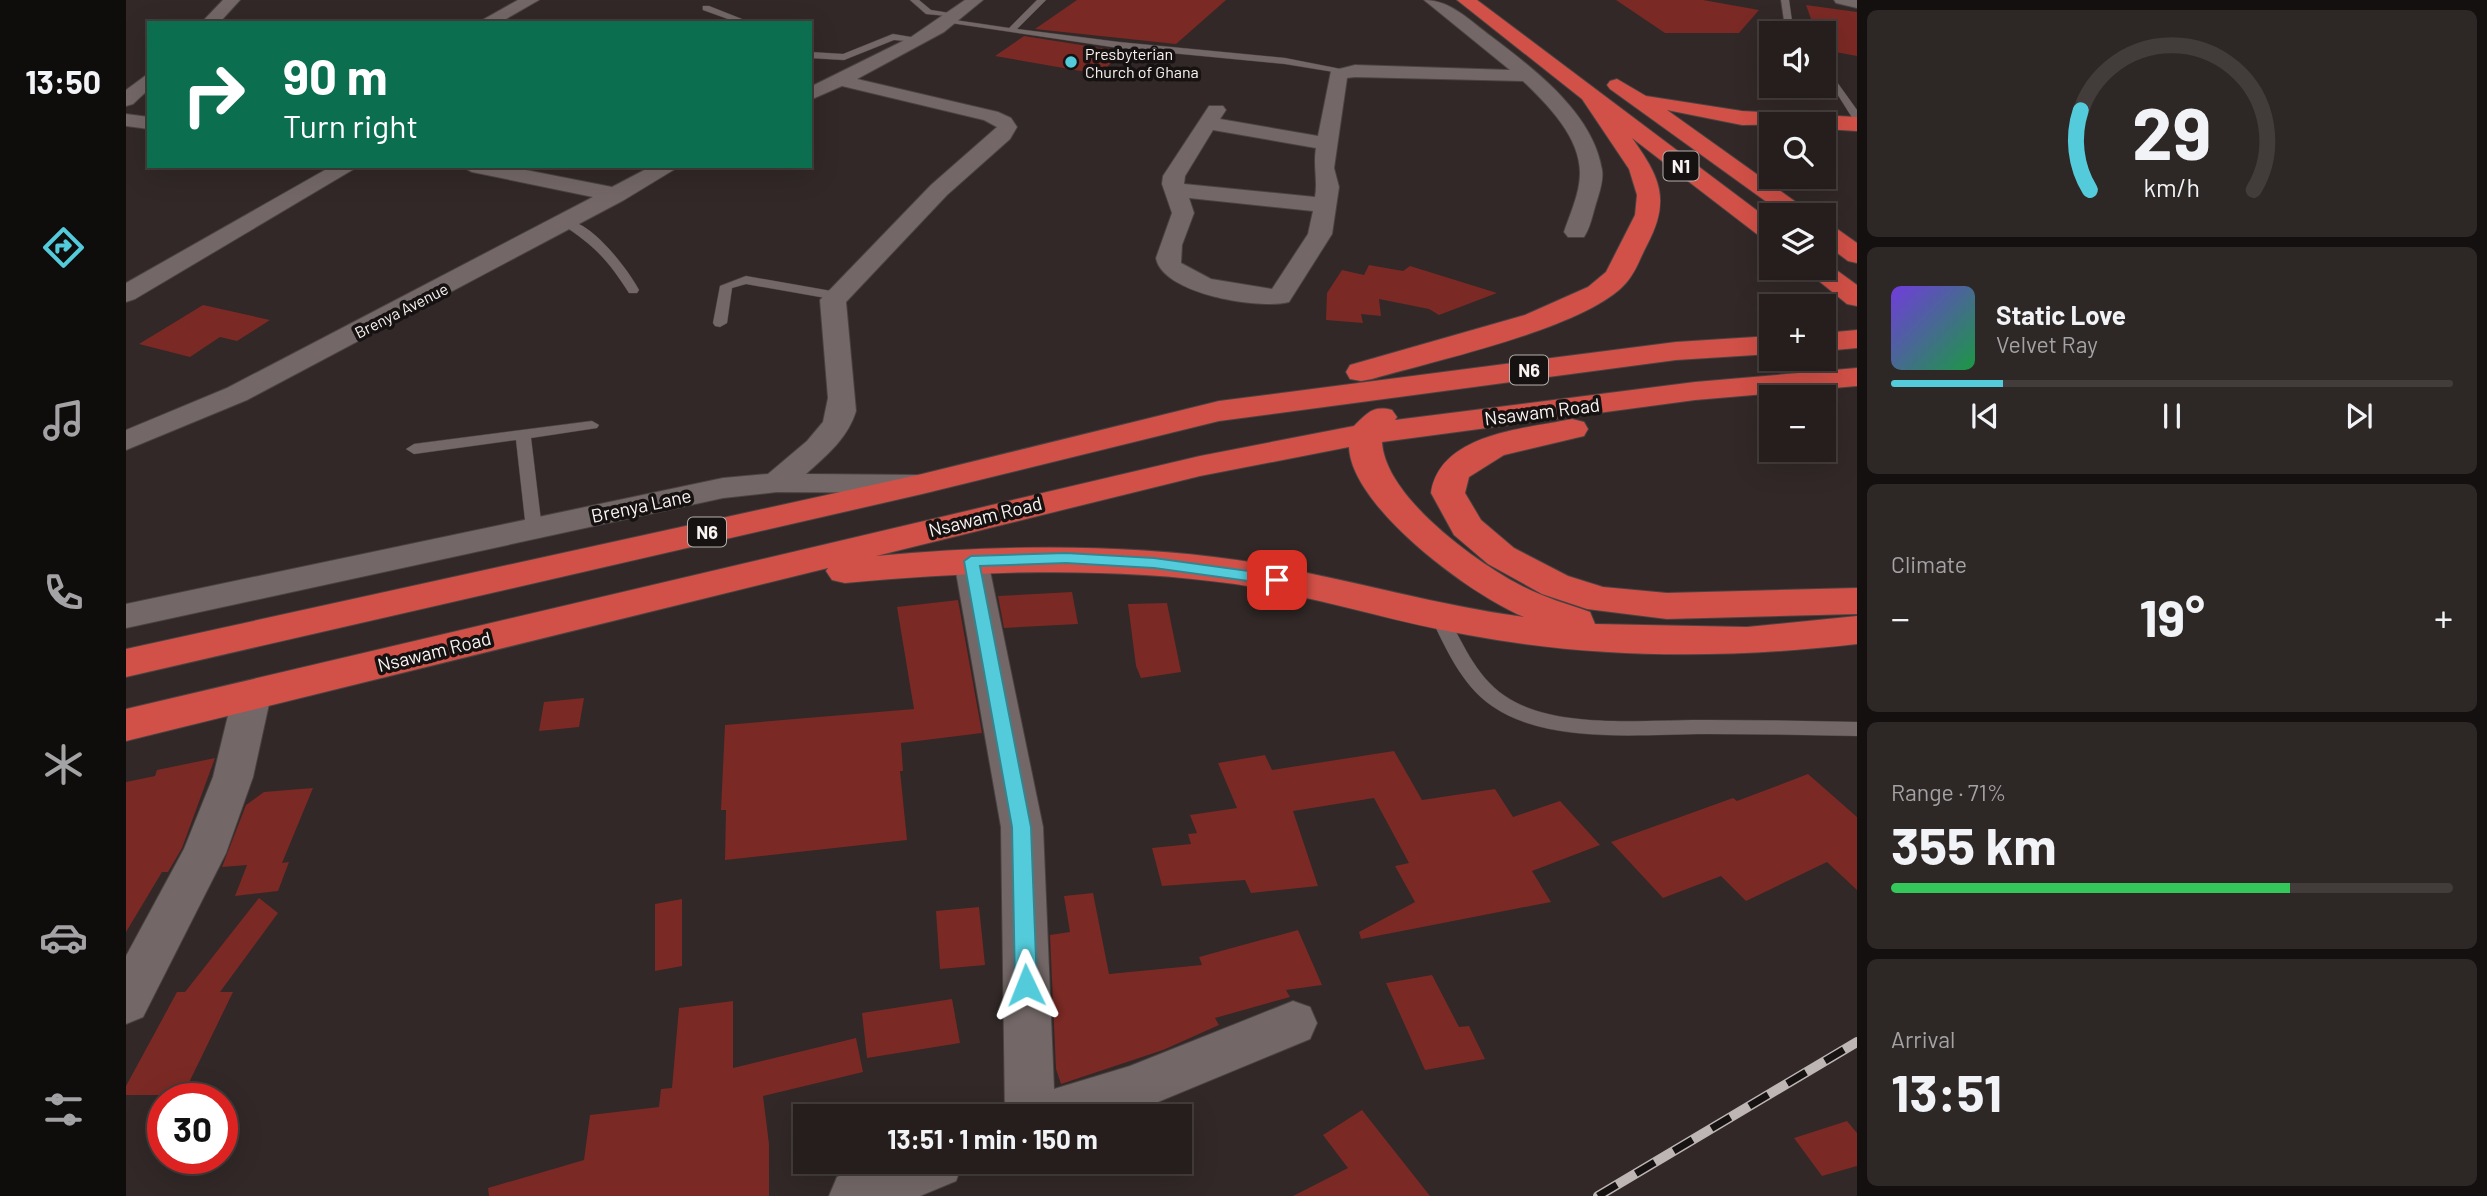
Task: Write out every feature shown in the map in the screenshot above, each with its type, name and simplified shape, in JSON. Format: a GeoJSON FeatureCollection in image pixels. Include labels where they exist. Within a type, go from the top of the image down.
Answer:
{"type":"FeatureCollection","features":[{"type":"Feature","properties":{"kind":"highway","name":"N1"},"geometry":{"type":"LineString","coordinates":[[1466,0],[1596,85],[1759,223]]}},
{"type":"Feature","properties":{"kind":"highway","name":"N1"},"geometry":{"type":"LineString","coordinates":[[1596,85],[1633,97],[1759,175]]}},
{"type":"Feature","properties":{"kind":"highway"},"geometry":{"type":"LineString","coordinates":[[1288,400],[1347,376],[1482,338],[1567,308],[1615,279],[1645,225],[1649,195],[1642,175],[1596,85]]}},
{"type":"Feature","properties":{"kind":"highway"},"geometry":{"type":"LineString","coordinates":[[1633,97],[1742,118],[1857,124]]}},
{"type":"Feature","properties":{"kind":"highway"},"geometry":{"type":"LineString","coordinates":[[1836,137],[1857,134]]}},
{"type":"Feature","properties":{"kind":"highway","name":"N1"},"geometry":{"type":"LineString","coordinates":[[1779,189],[1791,203]]}},
{"type":"Feature","properties":{"kind":"highway"},"geometry":{"type":"LineString","coordinates":[[1836,240],[1857,255]]}},
{"type":"Feature","properties":{"kind":"highway"},"geometry":{"type":"LineString","coordinates":[[1833,280],[1857,298]]}},
{"type":"Feature","properties":{"kind":"highway"},"geometry":{"type":"LineString","coordinates":[[1836,341],[1857,339]]}},
{"type":"Feature","properties":{"kind":"highway","name":"N6"},"geometry":{"type":"LineString","coordinates":[[126,663],[922,484],[1170,422],[1288,400],[1676,351],[1759,346]]}},
{"type":"Feature","properties":{"kind":"highway"},"geometry":{"type":"LineString","coordinates":[[1614,637],[1505,594],[1464,564],[1388,496],[1369,471],[1363,447],[1366,434],[1377,419],[1395,411],[1614,376],[1641,368],[1676,351]]}},
{"type":"Feature","properties":{"kind":"highway","name":"Nsawam Road"},"geometry":{"type":"LineString","coordinates":[[126,725],[1112,485],[1366,434],[1695,391],[1857,376]]}},
{"type":"Feature","properties":{"kind":"highway"},"geometry":{"type":"LineString","coordinates":[[1695,391],[1635,415],[1507,444],[1470,457],[1452,473],[1448,493],[1467,527],[1501,556],[1555,585],[1601,600],[1667,606],[1756,606],[1857,601]]}},
{"type":"Feature","properties":{"kind":"highway"},"geometry":{"type":"LineString","coordinates":[[715,583],[971,561],[1066,558],[1209,569],[1298,583],[1498,627],[1614,637],[1748,641],[1857,630]]}},
{"type":"Feature","properties":{"kind":"street"},"geometry":{"type":"LineString","coordinates":[[211,21],[232,0]]}},
{"type":"Feature","properties":{"kind":"street"},"geometry":{"type":"LineString","coordinates":[[489,21],[531,0]]}},
{"type":"Feature","properties":{"kind":"street"},"geometry":{"type":"LineString","coordinates":[[812,93],[919,39],[953,19],[975,0]]}},
{"type":"Feature","properties":{"kind":"street"},"geometry":{"type":"LineString","coordinates":[[1432,0],[1527,76],[1582,139],[1592,172],[1576,232]]}},
{"type":"Feature","properties":{"kind":"street"},"geometry":{"type":"LineString","coordinates":[[1842,0],[1857,3]]}},
{"type":"Feature","properties":{"kind":"street"},"geometry":{"type":"LineString","coordinates":[[1327,144],[1212,117],[1174,176],[1175,190],[1183,213],[1167,255],[1175,273],[1229,291],[1270,298],[1280,297],[1320,234],[1328,187],[1323,169],[1327,144],[1338,75],[1346,71],[1527,76]]}},
{"type":"Feature","properties":{"kind":"street"},"geometry":{"type":"LineString","coordinates":[[777,483],[822,441],[837,423],[843,410],[843,395],[830,319],[836,296],[958,173],[1003,135],[1007,127],[1004,122],[839,80]]}},
{"type":"Feature","properties":{"kind":"street"},"geometry":{"type":"LineString","coordinates":[[126,100],[147,81]]}},
{"type":"Feature","properties":{"kind":"street"},"geometry":{"type":"LineString","coordinates":[[126,120],[147,123]]}},
{"type":"Feature","properties":{"kind":"street"},"geometry":{"type":"LineString","coordinates":[[126,294],[345,168]]}},
{"type":"Feature","properties":{"kind":"street"},"geometry":{"type":"LineString","coordinates":[[482,168],[616,195]]}},
{"type":"Feature","properties":{"kind":"street","name":"Brenya Avenue"},"geometry":{"type":"LineString","coordinates":[[126,441],[237,394],[666,168]]}},
{"type":"Feature","properties":{"kind":"street"},"geometry":{"type":"LineString","coordinates":[[1175,190],[1325,205]]}},
{"type":"Feature","properties":{"kind":"street","name":"Brenya Lane"},"geometry":{"type":"LineString","coordinates":[[126,616],[723,488],[777,483],[922,484]]}},
{"type":"Feature","properties":{"kind":"street"},"geometry":{"type":"LineString","coordinates":[[971,561],[1021,827],[1030,1104]]}},
{"type":"Feature","properties":{"kind":"street"},"geometry":{"type":"LineString","coordinates":[[126,1002],[204,853],[233,777],[252,695]]}},
{"type":"Feature","properties":{"kind":"street"},"geometry":{"type":"LineString","coordinates":[[1086,1104],[1130,1090],[1293,1023]]}},
{"type":"Feature","properties":{"kind":"street"},"geometry":{"type":"LineString","coordinates":[[856,1196],[908,1174]]}},
{"type":"Feature","properties":{"kind":"lane"},"geometry":{"type":"LineString","coordinates":[[914,0],[929,12],[1012,29],[1119,45],[1307,64],[1346,71]]}},
{"type":"Feature","properties":{"kind":"lane"},"geometry":{"type":"LineString","coordinates":[[1012,29],[1042,0]]}},
{"type":"Feature","properties":{"kind":"lane"},"geometry":{"type":"LineString","coordinates":[[1785,0],[1788,21]]}},
{"type":"Feature","properties":{"kind":"lane"},"geometry":{"type":"LineString","coordinates":[[706,8],[742,21]]}},
{"type":"Feature","properties":{"kind":"lane"},"geometry":{"type":"LineString","coordinates":[[812,55],[844,57],[893,37],[919,39]]}},
{"type":"Feature","properties":{"kind":"lane"},"geometry":{"type":"LineString","coordinates":[[1836,85],[1857,117]]}},
{"type":"Feature","properties":{"kind":"lane"},"geometry":{"type":"LineString","coordinates":[[565,222],[600,244],[619,262],[633,290]]}},
{"type":"Feature","properties":{"kind":"lane"},"geometry":{"type":"LineString","coordinates":[[720,323],[726,286],[734,282],[746,280],[836,296]]}},
{"type":"Feature","properties":{"kind":"lane"},"geometry":{"type":"LineString","coordinates":[[414,449],[592,425]]}},
{"type":"Feature","properties":{"kind":"lane"},"geometry":{"type":"LineString","coordinates":[[523,435],[534,529]]}},
{"type":"Feature","properties":{"kind":"lane"},"geometry":{"type":"LineString","coordinates":[[1438,614],[1458,654],[1477,681],[1500,702],[1534,718],[1602,726],[1857,729]]}},
{"type":"Feature","properties":{"kind":"building"},"geometry":{"type":"Polygon","coordinates":[[[1077,0],[1226,0],[1176,44],[1035,29],[1077,0]]]}},
{"type":"Feature","properties":{"kind":"building"},"geometry":{"type":"Polygon","coordinates":[[[1616,0],[1703,0],[1759,10],[1739,33],[1665,33],[1616,0]]]}},
{"type":"Feature","properties":{"kind":"building"},"geometry":{"type":"Polygon","coordinates":[[[1806,5],[1857,12],[1857,56],[1836,52],[1836,21],[1812,21],[1806,5]]]}},
{"type":"Feature","properties":{"kind":"building","name":"Presbyterian Church of Ghana"},"geometry":{"type":"Polygon","coordinates":[[[1024,36],[1126,51],[1098,74],[995,56],[1024,36]]]}},
{"type":"Feature","properties":{"kind":"building"},"geometry":{"type":"Polygon","coordinates":[[[1369,265],[1403,271],[1410,266],[1497,293],[1439,315],[1429,309],[1379,299],[1381,316],[1361,314],[1363,323],[1326,320],[1327,293],[1342,270],[1364,275],[1369,265]]]}},
{"type":"Feature","properties":{"kind":"building"},"geometry":{"type":"Polygon","coordinates":[[[203,305],[270,320],[237,341],[220,337],[190,357],[139,344],[203,305]]]}},
{"type":"Feature","properties":{"kind":"building"},"geometry":{"type":"Polygon","coordinates":[[[1072,592],[1078,624],[1004,628],[998,596],[1072,592]]]}},
{"type":"Feature","properties":{"kind":"building"},"geometry":{"type":"Polygon","coordinates":[[[958,600],[982,733],[901,743],[903,771],[900,771],[907,840],[725,860],[726,810],[721,810],[725,725],[914,709],[897,607],[958,600]]]}},
{"type":"Feature","properties":{"kind":"building"},"geometry":{"type":"Polygon","coordinates":[[[1167,603],[1181,672],[1141,678],[1136,666],[1128,604],[1167,603]]]}},
{"type":"Feature","properties":{"kind":"building"},"geometry":{"type":"Polygon","coordinates":[[[584,698],[579,727],[539,731],[544,702],[584,698]]]}},
{"type":"Feature","properties":{"kind":"building"},"geometry":{"type":"Polygon","coordinates":[[[1394,751],[1422,800],[1495,789],[1513,817],[1560,801],[1600,845],[1532,871],[1551,902],[1361,939],[1359,932],[1415,902],[1395,866],[1409,863],[1374,798],[1293,811],[1318,886],[1251,893],[1245,880],[1162,886],[1152,848],[1191,844],[1188,834],[1197,833],[1190,815],[1237,808],[1218,763],[1265,755],[1272,770],[1394,751]]]}},
{"type":"Feature","properties":{"kind":"building"},"geometry":{"type":"Polygon","coordinates":[[[215,758],[182,848],[168,872],[162,872],[126,932],[126,782],[155,776],[157,770],[215,758]]]}},
{"type":"Feature","properties":{"kind":"building"},"geometry":{"type":"Polygon","coordinates":[[[1808,774],[1857,817],[1857,890],[1827,862],[1746,901],[1721,876],[1663,898],[1611,842],[1733,798],[1737,801],[1808,774]]]}},
{"type":"Feature","properties":{"kind":"building"},"geometry":{"type":"Polygon","coordinates":[[[313,788],[282,863],[289,862],[278,891],[235,896],[247,865],[222,867],[246,805],[264,792],[313,788]]]}},
{"type":"Feature","properties":{"kind":"building"},"geometry":{"type":"Polygon","coordinates":[[[1093,893],[1109,974],[1202,965],[1199,957],[1298,930],[1322,985],[1286,990],[1290,997],[1215,1018],[1219,1025],[1163,1050],[1061,1084],[1056,1069],[1050,935],[1070,932],[1064,896],[1093,893]]]}},
{"type":"Feature","properties":{"kind":"building"},"geometry":{"type":"Polygon","coordinates":[[[259,898],[278,913],[220,992],[233,992],[189,1083],[147,1083],[147,1095],[126,1095],[126,1086],[177,992],[185,992],[259,898]]]}},
{"type":"Feature","properties":{"kind":"building"},"geometry":{"type":"Polygon","coordinates":[[[682,899],[682,966],[655,971],[655,904],[682,899]]]}},
{"type":"Feature","properties":{"kind":"building"},"geometry":{"type":"Polygon","coordinates":[[[979,907],[985,965],[940,969],[936,911],[979,907]]]}},
{"type":"Feature","properties":{"kind":"building"},"geometry":{"type":"Polygon","coordinates":[[[1432,975],[1459,1027],[1469,1026],[1485,1059],[1425,1070],[1386,983],[1432,975]]]}},
{"type":"Feature","properties":{"kind":"building"},"geometry":{"type":"Polygon","coordinates":[[[952,999],[960,1043],[867,1058],[862,1013],[952,999]]]}},
{"type":"Feature","properties":{"kind":"building"},"geometry":{"type":"Polygon","coordinates":[[[733,1001],[733,1068],[856,1038],[863,1072],[763,1096],[769,1144],[769,1196],[489,1196],[488,1188],[584,1160],[590,1115],[659,1107],[661,1089],[672,1088],[679,1008],[733,1001]]]}},
{"type":"Feature","properties":{"kind":"building"},"geometry":{"type":"Polygon","coordinates":[[[1362,1110],[1430,1196],[1293,1196],[1348,1168],[1323,1135],[1362,1110]]]}},
{"type":"Feature","properties":{"kind":"building"},"geometry":{"type":"Polygon","coordinates":[[[1847,1121],[1857,1133],[1857,1166],[1822,1176],[1794,1138],[1847,1121]]]}},
{"type":"Feature","properties":{"kind":"railway"},"geometry":{"type":"LineString","coordinates":[[1598,1196],[1857,1042]]}},
{"type":"Feature","properties":{"kind":"place","name":"Presbyterian Church of Ghana"},"geometry":{"type":"Point","coordinates":[1071,62]}},
{"type":"Feature","properties":{"kind":"route"},"geometry":{"type":"LineString","coordinates":[[1026,985],[1021,827],[1015,782],[971,561],[1066,558],[1154,563],[1277,580]]}}]}
